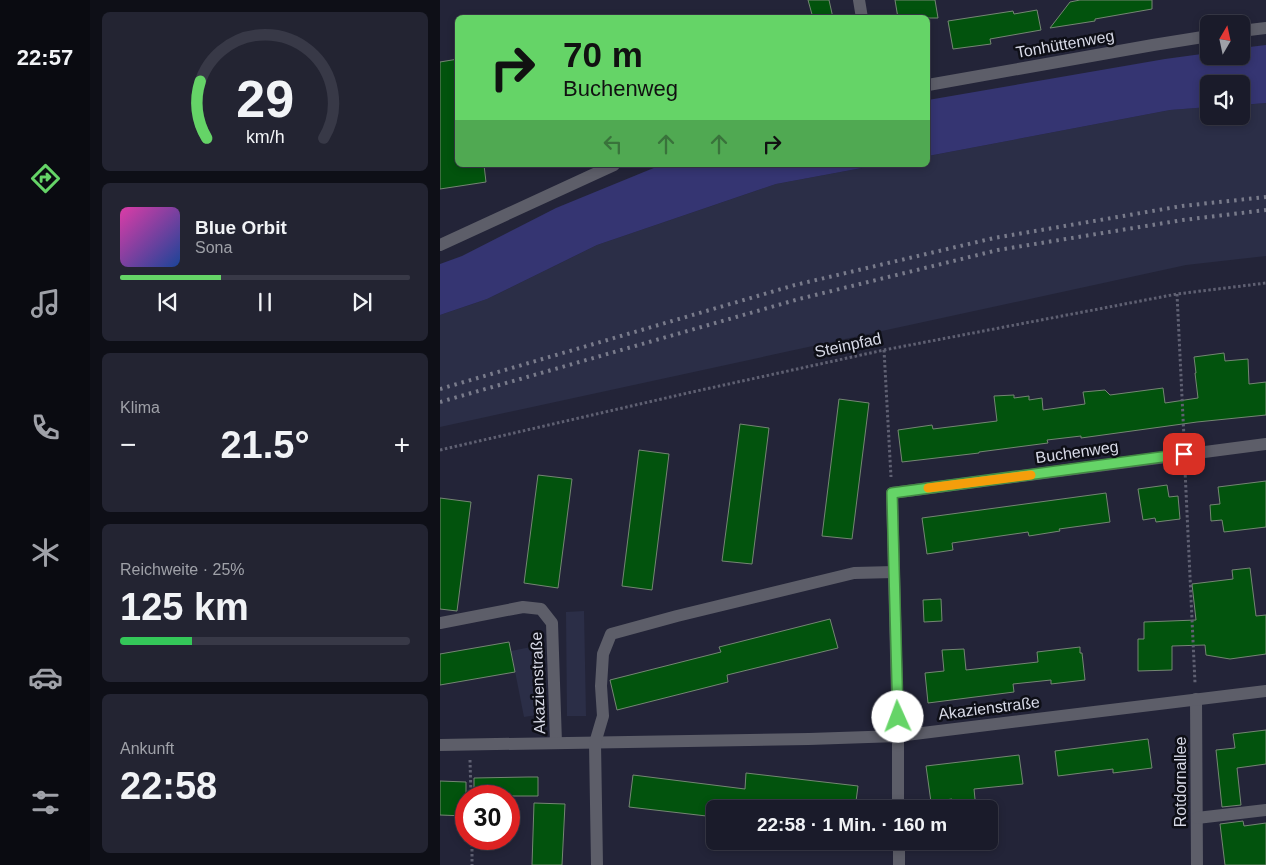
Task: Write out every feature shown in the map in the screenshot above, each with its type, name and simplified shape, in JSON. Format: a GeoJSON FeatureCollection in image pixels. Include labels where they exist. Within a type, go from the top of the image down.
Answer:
{"type":"FeatureCollection","features":[{"type":"Feature","properties":{"kind":"street"},"geometry":{"type":"LineString","coordinates":[[859,0],[862,15]]}},
{"type":"Feature","properties":{"kind":"street"},"geometry":{"type":"LineString","coordinates":[[1250,31],[1266,28]]}},
{"type":"Feature","properties":{"kind":"street","name":"Tonhüttenweg"},"geometry":{"type":"LineString","coordinates":[[930,84],[1200,37]]}},
{"type":"Feature","properties":{"kind":"street"},"geometry":{"type":"LineString","coordinates":[[440,245],[610,167]]}},
{"type":"Feature","properties":{"kind":"street","name":"Buchenweg"},"geometry":{"type":"LineString","coordinates":[[892,493],[1266,444]]}},
{"type":"Feature","properties":{"kind":"street"},"geometry":{"type":"LineString","coordinates":[[892,493],[898,800]]}},
{"type":"Feature","properties":{"kind":"street"},"geometry":{"type":"LineString","coordinates":[[597,865],[595,743],[603,716],[601,686],[603,654],[611,634],[854,573],[894,572]]}},
{"type":"Feature","properties":{"kind":"street","name":"Akazienstraße"},"geometry":{"type":"LineString","coordinates":[[440,623],[524,607],[541,609],[552,623],[556,743]]}},
{"type":"Feature","properties":{"kind":"street","name":"Akazienstraße"},"geometry":{"type":"LineString","coordinates":[[440,745],[898,736],[1266,691]]}},
{"type":"Feature","properties":{"kind":"street","name":"Rotdornallee"},"geometry":{"type":"LineString","coordinates":[[1196,699],[1197,865]]}},
{"type":"Feature","properties":{"kind":"street"},"geometry":{"type":"LineString","coordinates":[[1197,818],[1266,810]]}},
{"type":"Feature","properties":{"kind":"street"},"geometry":{"type":"LineString","coordinates":[[898,850],[899,865]]}},
{"type":"Feature","properties":{"kind":"path","name":"Steinpfad"},"geometry":{"type":"LineString","coordinates":[[440,450],[884,350],[1177,294],[1266,282]]}},
{"type":"Feature","properties":{"kind":"path"},"geometry":{"type":"LineString","coordinates":[[1177,294],[1196,699]]}},
{"type":"Feature","properties":{"kind":"path"},"geometry":{"type":"LineString","coordinates":[[884,350],[892,493]]}},
{"type":"Feature","properties":{"kind":"path"},"geometry":{"type":"LineString","coordinates":[[470,745],[471,785]]}},
{"type":"Feature","properties":{"kind":"path"},"geometry":{"type":"LineString","coordinates":[[472,850],[472,865]]}},
{"type":"Feature","properties":{"kind":"shaded area"},"geometry":{"type":"Polygon","coordinates":[[[1266,45],[1266,103],[1250,104],[1250,75],[1200,75],[1200,108],[1170,110],[930,156],[930,100],[1200,54],[1200,65],[1250,65],[1250,47],[1266,45]]]}},
{"type":"Feature","properties":{"kind":"shaded area"},"geometry":{"type":"Polygon","coordinates":[[[1266,103],[1266,256],[1186,265],[440,427],[440,315],[487,299],[597,245],[776,184],[867,167],[930,167],[930,156],[1170,110],[1200,108],[1200,125],[1250,125],[1250,104],[1266,103]]]}},
{"type":"Feature","properties":{"kind":"shaded area"},"geometry":{"type":"Polygon","coordinates":[[[656,167],[867,167],[776,184],[597,245],[487,299],[440,315],[440,264],[462,256],[556,208],[656,167]]]}},
{"type":"Feature","properties":{"kind":"shaded area"},"geometry":{"type":"Polygon","coordinates":[[[584,611],[586,716],[567,716],[566,612],[584,611]]]}},
{"type":"Feature","properties":{"kind":"shaded area"},"geometry":{"type":"Polygon","coordinates":[[[531,647],[543,714],[524,717],[511,651],[531,647]]]}},
{"type":"Feature","properties":{"kind":"building"},"geometry":{"type":"Polygon","coordinates":[[[808,0],[829,0],[832,15],[812,15],[808,0]]]}},
{"type":"Feature","properties":{"kind":"building"},"geometry":{"type":"Polygon","coordinates":[[[895,0],[935,0],[938,18],[930,18],[930,15],[898,15],[895,0]]]}},
{"type":"Feature","properties":{"kind":"building"},"geometry":{"type":"Polygon","coordinates":[[[1080,0],[1152,0],[1152,9],[1050,28],[1070,2],[1080,0]]]}},
{"type":"Feature","properties":{"kind":"building"},"geometry":{"type":"Polygon","coordinates":[[[1037,10],[1041,30],[990,39],[991,44],[953,49],[948,21],[1013,11],[1014,14],[1037,10]]]}},
{"type":"Feature","properties":{"kind":"building"},"geometry":{"type":"Polygon","coordinates":[[[455,60],[455,167],[484,167],[486,182],[440,189],[440,62],[455,60]]]}},
{"type":"Feature","properties":{"kind":"building"},"geometry":{"type":"Polygon","coordinates":[[[1224,353],[1225,361],[1248,359],[1249,384],[1266,382],[1266,415],[1197,422],[1081,438],[1081,436],[1047,440],[1048,443],[902,462],[898,430],[932,425],[933,429],[997,421],[994,396],[1014,395],[1014,398],[1029,396],[1029,400],[1042,398],[1043,410],[1085,404],[1083,392],[1105,390],[1110,395],[1163,388],[1165,403],[1198,398],[1194,357],[1224,353]]]}},
{"type":"Feature","properties":{"kind":"building"},"geometry":{"type":"Polygon","coordinates":[[[839,399],[869,403],[852,539],[822,536],[839,399]]]}},
{"type":"Feature","properties":{"kind":"building"},"geometry":{"type":"Polygon","coordinates":[[[740,424],[769,428],[752,564],[722,561],[740,424]]]}},
{"type":"Feature","properties":{"kind":"building"},"geometry":{"type":"Polygon","coordinates":[[[639,450],[669,454],[652,590],[622,586],[639,450]]]}},
{"type":"Feature","properties":{"kind":"building"},"geometry":{"type":"Polygon","coordinates":[[[538,475],[572,479],[558,588],[524,583],[538,475]]]}},
{"type":"Feature","properties":{"kind":"building"},"geometry":{"type":"Polygon","coordinates":[[[1266,481],[1266,527],[1224,532],[1222,520],[1211,521],[1210,505],[1220,504],[1218,487],[1266,481]]]}},
{"type":"Feature","properties":{"kind":"building"},"geometry":{"type":"Polygon","coordinates":[[[1167,485],[1169,497],[1178,496],[1180,519],[1156,522],[1155,518],[1143,520],[1138,489],[1167,485]]]}},
{"type":"Feature","properties":{"kind":"building"},"geometry":{"type":"Polygon","coordinates":[[[1106,493],[1110,522],[1059,529],[1060,531],[1029,536],[1028,532],[952,543],[953,550],[927,554],[922,518],[1106,493]]]}},
{"type":"Feature","properties":{"kind":"building"},"geometry":{"type":"Polygon","coordinates":[[[440,498],[471,502],[457,611],[440,609],[440,498]]]}},
{"type":"Feature","properties":{"kind":"building"},"geometry":{"type":"Polygon","coordinates":[[[1250,568],[1256,616],[1266,615],[1266,654],[1230,659],[1206,655],[1205,645],[1172,646],[1172,670],[1138,671],[1138,639],[1144,639],[1144,622],[1196,620],[1192,584],[1233,579],[1232,570],[1250,568]]]}},
{"type":"Feature","properties":{"kind":"building"},"geometry":{"type":"Polygon","coordinates":[[[941,599],[942,621],[924,622],[923,600],[941,599]]]}},
{"type":"Feature","properties":{"kind":"building"},"geometry":{"type":"Polygon","coordinates":[[[830,619],[838,648],[727,675],[728,682],[617,710],[610,680],[721,652],[719,647],[830,619]]]}},
{"type":"Feature","properties":{"kind":"building"},"geometry":{"type":"Polygon","coordinates":[[[509,642],[515,672],[440,685],[440,654],[509,642]]]}},
{"type":"Feature","properties":{"kind":"building"},"geometry":{"type":"Polygon","coordinates":[[[1080,647],[1085,680],[1051,684],[1051,680],[1013,684],[1014,692],[928,703],[925,673],[944,671],[942,650],[964,649],[966,670],[1038,662],[1037,652],[1080,647]]]}},
{"type":"Feature","properties":{"kind":"building"},"geometry":{"type":"Polygon","coordinates":[[[1266,730],[1266,764],[1237,768],[1241,805],[1222,807],[1216,750],[1235,748],[1233,734],[1266,730]]]}},
{"type":"Feature","properties":{"kind":"building"},"geometry":{"type":"Polygon","coordinates":[[[1148,739],[1152,768],[1113,773],[1113,769],[1058,776],[1055,751],[1148,739]]]}},
{"type":"Feature","properties":{"kind":"building"},"geometry":{"type":"Polygon","coordinates":[[[1019,755],[1023,784],[974,789],[975,800],[931,800],[926,766],[1019,755]]]}},
{"type":"Feature","properties":{"kind":"building"},"geometry":{"type":"Polygon","coordinates":[[[746,773],[858,786],[856,800],[706,800],[706,816],[629,807],[633,775],[745,789],[746,773]]]}},
{"type":"Feature","properties":{"kind":"building"},"geometry":{"type":"Polygon","coordinates":[[[538,777],[538,796],[520,796],[520,785],[474,785],[474,778],[538,777]]]}},
{"type":"Feature","properties":{"kind":"building"},"geometry":{"type":"Polygon","coordinates":[[[440,781],[466,782],[466,785],[455,785],[455,816],[440,815],[440,781]]]}},
{"type":"Feature","properties":{"kind":"building"},"geometry":{"type":"Polygon","coordinates":[[[534,803],[565,804],[562,865],[532,865],[534,803]]]}},
{"type":"Feature","properties":{"kind":"building"},"geometry":{"type":"Polygon","coordinates":[[[1243,821],[1244,826],[1266,823],[1266,865],[1225,865],[1220,824],[1243,821]]]}},
{"type":"Feature","properties":{"kind":"railway"},"geometry":{"type":"LineString","coordinates":[[440,389],[795,285],[994,238],[1182,206],[1266,197]]}},
{"type":"Feature","properties":{"kind":"railway"},"geometry":{"type":"LineString","coordinates":[[440,402],[799,299],[998,250],[1183,220],[1266,210]]}},
{"type":"Feature","properties":{"kind":"slow traffic"},"geometry":{"type":"LineString","coordinates":[[928,488],[1031,475]]}},
{"type":"Feature","properties":{"kind":"route"},"geometry":{"type":"LineString","coordinates":[[898,717],[892,493],[1184,454]]}}]}
